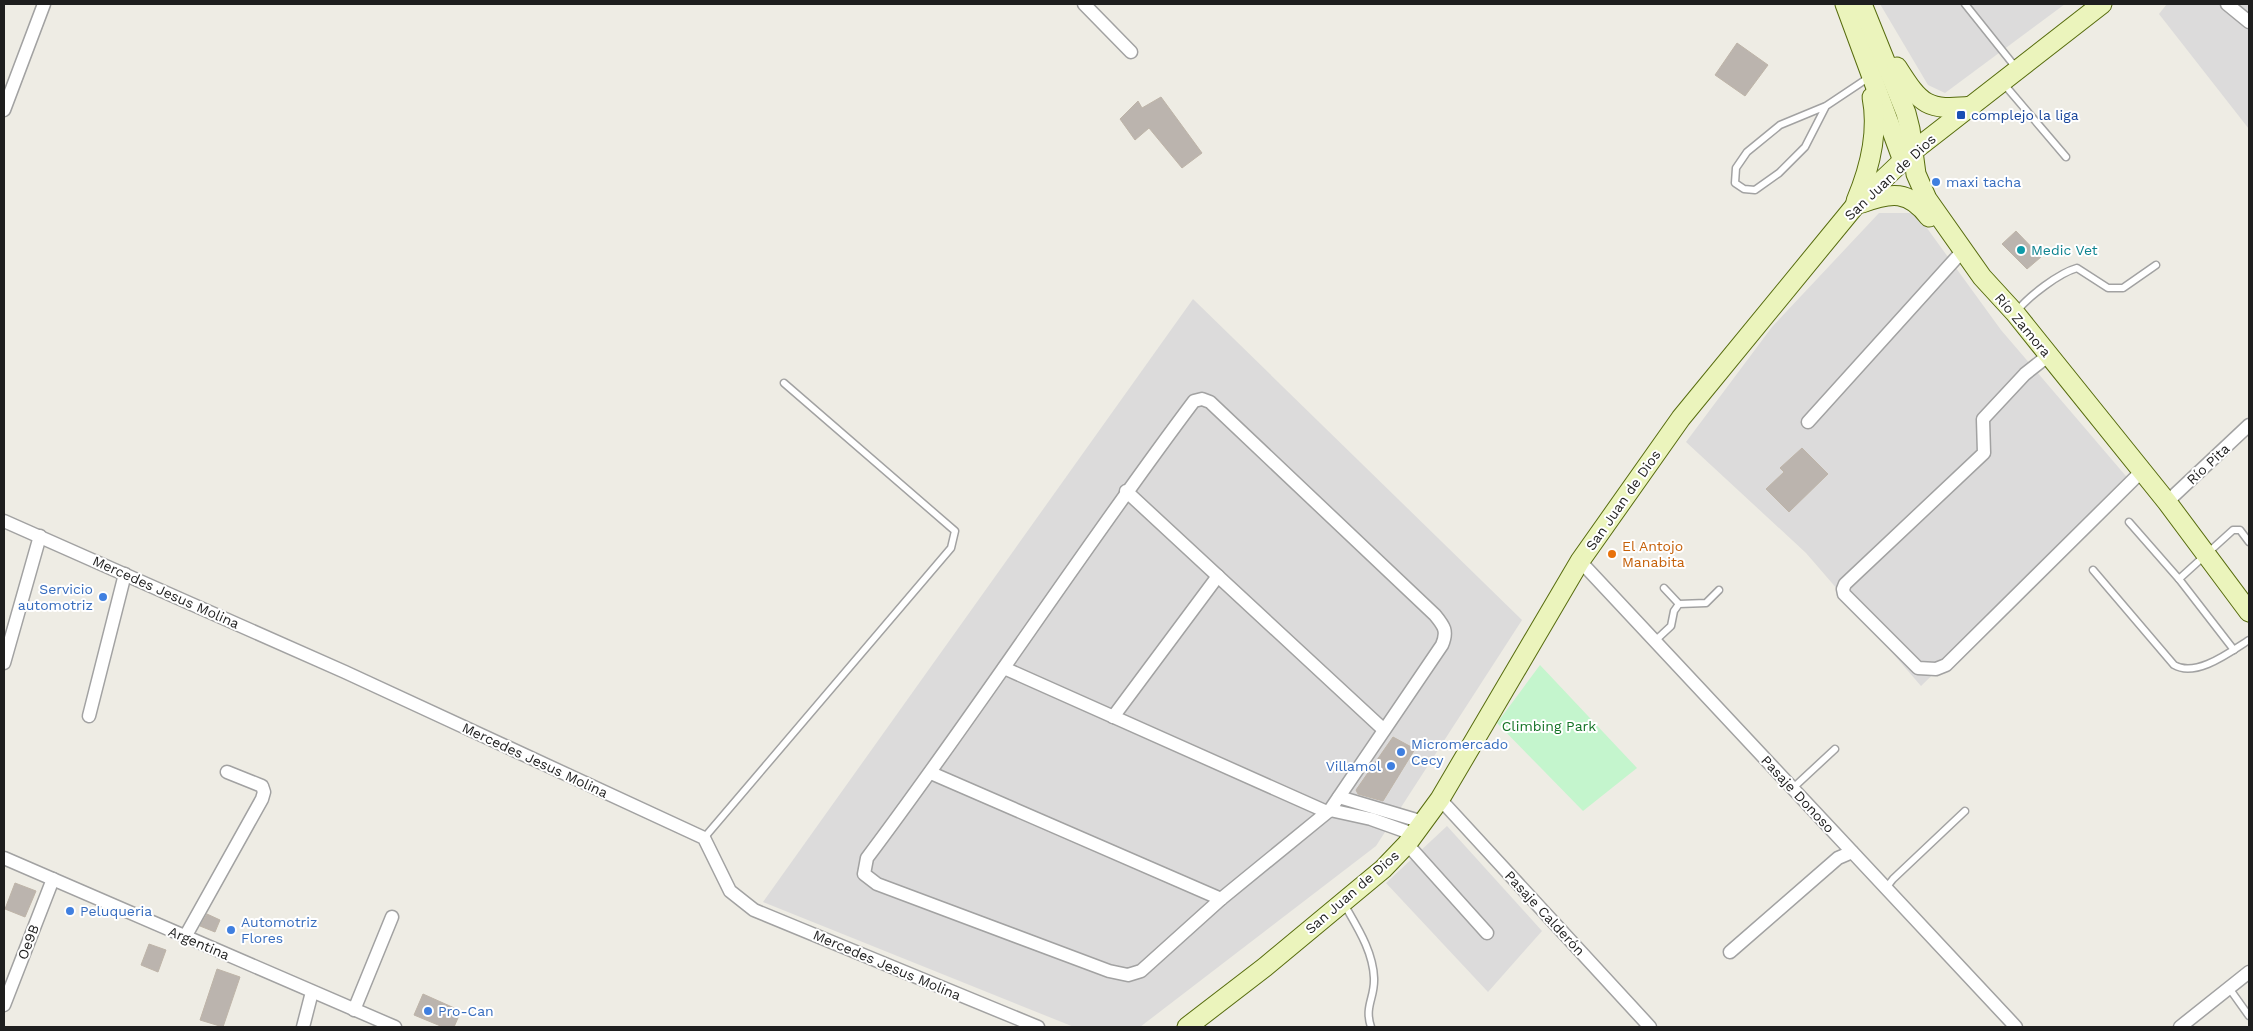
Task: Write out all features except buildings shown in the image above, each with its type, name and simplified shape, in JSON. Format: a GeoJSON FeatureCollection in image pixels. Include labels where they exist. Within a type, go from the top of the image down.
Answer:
{"type":"FeatureCollection","features":[{"type":"Feature","properties":{"kind":"street"},"geometry":{"type":"LineString","coordinates":[[4,110],[44,4]]}},
{"type":"Feature","properties":{"kind":"street"},"geometry":{"type":"LineString","coordinates":[[1084,4],[1131,52]]}},
{"type":"Feature","properties":{"kind":"street","name":"Río Zamora"},"geometry":{"type":"LineString","coordinates":[[1845,4],[1865,58],[1927,200],[1982,277],[2015,313],[2167,502],[2249,612]]}},
{"type":"Feature","properties":{"kind":"street","name":"Río Zamora"},"geometry":{"type":"LineString","coordinates":[[1862,4],[1906,113],[1907,157]]}},
{"type":"Feature","properties":{"kind":"street","name":"San Juan de Dios"},"geometry":{"type":"LineString","coordinates":[[1187,1027],[1265,968],[1383,869],[1414,833],[1440,799],[1580,561],[1681,418],[1854,206],[1935,134],[2102,4]]}},
{"type":"Feature","properties":{"kind":"street"},"geometry":{"type":"LineString","coordinates":[[2227,4],[2249,22]]}},
{"type":"Feature","properties":{"kind":"street"},"geometry":{"type":"LineString","coordinates":[[1874,31],[1914,93],[1926,104],[1943,108],[1972,106]]}},
{"type":"Feature","properties":{"kind":"street"},"geometry":{"type":"LineString","coordinates":[[1854,206],[1866,176],[1871,156],[1873,103],[1865,58]]}},
{"type":"Feature","properties":{"kind":"street"},"geometry":{"type":"LineString","coordinates":[[1927,200],[1924,163],[1928,146],[1935,134]]}},
{"type":"Feature","properties":{"kind":"street"},"geometry":{"type":"LineString","coordinates":[[1854,206],[1881,196],[1898,194],[1912,199],[1926,212],[1970,271],[1982,277]]}},
{"type":"Feature","properties":{"kind":"street"},"geometry":{"type":"LineString","coordinates":[[1808,422],[1958,256]]}},
{"type":"Feature","properties":{"kind":"street"},"geometry":{"type":"LineString","coordinates":[[2049,355],[2025,374],[1983,418],[1984,453],[1845,584],[1844,594],[1918,668],[1936,669],[1946,665],[2142,471]]}},
{"type":"Feature","properties":{"kind":"street"},"geometry":{"type":"LineString","coordinates":[[1202,399],[1210,402],[1435,615],[1445,628],[1447,635],[1329,811],[1221,899],[1141,971],[1128,975],[1109,971],[877,884],[864,874],[867,858],[931,773],[1126,491],[1194,401],[1202,399]]}},
{"type":"Feature","properties":{"kind":"street","name":"Río Pita"},"geometry":{"type":"LineString","coordinates":[[2167,502],[2249,425]]}},
{"type":"Feature","properties":{"kind":"street"},"geometry":{"type":"LineString","coordinates":[[1126,491],[1384,730]]}},
{"type":"Feature","properties":{"kind":"street","name":"Mercedes Jesus Molina"},"geometry":{"type":"LineString","coordinates":[[4,521],[345,672],[704,838],[730,891],[754,910],[1038,1027]]}},
{"type":"Feature","properties":{"kind":"street"},"geometry":{"type":"LineString","coordinates":[[4,663],[40,536]]}},
{"type":"Feature","properties":{"kind":"street","name":"Pasaje Donoso"},"geometry":{"type":"LineString","coordinates":[[1580,561],[1656,640],[2016,1027]]}},
{"type":"Feature","properties":{"kind":"street"},"geometry":{"type":"LineString","coordinates":[[89,716],[125,574]]}},
{"type":"Feature","properties":{"kind":"street"},"geometry":{"type":"LineString","coordinates":[[1113,717],[1218,576]]}},
{"type":"Feature","properties":{"kind":"street"},"geometry":{"type":"LineString","coordinates":[[1004,668],[1329,811],[1371,819],[1414,833]]}},
{"type":"Feature","properties":{"kind":"street"},"geometry":{"type":"LineString","coordinates":[[185,937],[262,799],[264,792],[262,786],[227,772]]}},
{"type":"Feature","properties":{"kind":"street"},"geometry":{"type":"LineString","coordinates":[[931,773],[1221,899]]}},
{"type":"Feature","properties":{"kind":"street"},"geometry":{"type":"LineString","coordinates":[[1339,797],[1414,833],[1487,933]]}},
{"type":"Feature","properties":{"kind":"street","name":"Pasaje Calderón"},"geometry":{"type":"LineString","coordinates":[[1440,799],[1650,1027]]}},
{"type":"Feature","properties":{"kind":"street"},"geometry":{"type":"LineString","coordinates":[[1730,952],[1838,858],[1852,852]]}},
{"type":"Feature","properties":{"kind":"street","name":"Argentina"},"geometry":{"type":"LineString","coordinates":[[4,858],[395,1027]]}},
{"type":"Feature","properties":{"kind":"street","name":"Oe9B"},"geometry":{"type":"LineString","coordinates":[[4,1004],[53,879]]}},
{"type":"Feature","properties":{"kind":"street"},"geometry":{"type":"LineString","coordinates":[[354,1010],[392,917]]}},
{"type":"Feature","properties":{"kind":"street"},"geometry":{"type":"LineString","coordinates":[[2180,1027],[2249,972]]}},
{"type":"Feature","properties":{"kind":"street"},"geometry":{"type":"LineString","coordinates":[[303,1027],[312,992]]}},
{"type":"Feature","properties":{"kind":"lane"},"geometry":{"type":"LineString","coordinates":[[1965,4],[2017,70]]}},
{"type":"Feature","properties":{"kind":"lane"},"geometry":{"type":"LineString","coordinates":[[1826,106],[1805,147],[1779,173],[1755,190],[1744,189],[1735,183],[1736,168],[1747,152],[1780,125],[1826,106],[1868,78]]}},
{"type":"Feature","properties":{"kind":"lane"},"geometry":{"type":"LineString","coordinates":[[2002,82],[2066,157]]}},
{"type":"Feature","properties":{"kind":"lane"},"geometry":{"type":"LineString","coordinates":[[2015,313],[2023,303],[2068,271],[2077,268],[2108,288],[2122,288],[2156,265]]}},
{"type":"Feature","properties":{"kind":"lane"},"geometry":{"type":"LineString","coordinates":[[704,838],[951,548],[955,531],[784,383]]}},
{"type":"Feature","properties":{"kind":"lane"},"geometry":{"type":"LineString","coordinates":[[2129,522],[2179,579],[2234,650]]}},
{"type":"Feature","properties":{"kind":"lane"},"geometry":{"type":"LineString","coordinates":[[2179,579],[2205,553],[2236,529],[2240,530],[2249,542]]}},
{"type":"Feature","properties":{"kind":"lane"},"geometry":{"type":"LineString","coordinates":[[2092,570],[2174,665],[2182,670],[2198,668],[2234,650],[2249,640]]}},
{"type":"Feature","properties":{"kind":"lane"},"geometry":{"type":"LineString","coordinates":[[1664,588],[1679,604],[1706,603],[1719,590]]}},
{"type":"Feature","properties":{"kind":"lane"},"geometry":{"type":"LineString","coordinates":[[1656,640],[1671,626],[1674,612],[1679,604]]}},
{"type":"Feature","properties":{"kind":"lane"},"geometry":{"type":"LineString","coordinates":[[1793,788],[1835,749]]}},
{"type":"Feature","properties":{"kind":"lane"},"geometry":{"type":"LineString","coordinates":[[1886,888],[1965,811]]}},
{"type":"Feature","properties":{"kind":"lane"},"geometry":{"type":"LineString","coordinates":[[1343,902],[1362,936],[1372,961],[1374,980],[1367,1014],[1371,1027]]}},
{"type":"Feature","properties":{"kind":"lane"},"geometry":{"type":"LineString","coordinates":[[2229,988],[2249,1016]]}},
{"type":"Feature","properties":{"kind":"shaded area"},"geometry":{"type":"Polygon","coordinates":[[[1880,4],[2065,4],[1945,93],[1928,85],[1880,4]]]}},
{"type":"Feature","properties":{"kind":"shaded area"},"geometry":{"type":"Polygon","coordinates":[[[2167,4],[2249,4],[2249,129],[2159,14],[2167,4]]]}},
{"type":"Feature","properties":{"kind":"shaded area"},"geometry":{"type":"Polygon","coordinates":[[[1879,213],[1916,213],[2001,330],[2131,482],[1921,686],[1806,553],[1686,442],[1772,327],[1879,213]]]}},
{"type":"Feature","properties":{"kind":"shaded area"},"geometry":{"type":"Polygon","coordinates":[[[1193,299],[1522,620],[1376,846],[1140,1027],[1074,1027],[763,902],[1193,299]]]}},
{"type":"Feature","properties":{"kind":"shaded area"},"geometry":{"type":"Polygon","coordinates":[[[1447,826],[1542,931],[1488,992],[1386,883],[1447,826]]]}},
{"type":"Feature","properties":{"kind":"green space","name":"Climbing Park"},"geometry":{"type":"Polygon","coordinates":[[[1540,665],[1637,768],[1583,811],[1497,723],[1540,665]]]}},
{"type":"Feature","properties":{"kind":"place","name":"complejo la liga"},"geometry":{"type":"Point","coordinates":[1961,115]}},
{"type":"Feature","properties":{"kind":"place","name":"maxi tacha"},"geometry":{"type":"Point","coordinates":[1936,182]}},
{"type":"Feature","properties":{"kind":"place","name":"Medic Vet"},"geometry":{"type":"Point","coordinates":[2021,250]}},
{"type":"Feature","properties":{"kind":"place","name":"El Antojo Manabita"},"geometry":{"type":"Point","coordinates":[1612,554]}},
{"type":"Feature","properties":{"kind":"place","name":"Servicio automotriz"},"geometry":{"type":"Point","coordinates":[103,597]}},
{"type":"Feature","properties":{"kind":"place","name":"Micromercado Cecy"},"geometry":{"type":"Point","coordinates":[1401,752]}},
{"type":"Feature","properties":{"kind":"place","name":"Villamol"},"geometry":{"type":"Point","coordinates":[1391,766]}},
{"type":"Feature","properties":{"kind":"place","name":"Peluqueria"},"geometry":{"type":"Point","coordinates":[70,911]}},
{"type":"Feature","properties":{"kind":"place","name":"Automotriz Flores"},"geometry":{"type":"Point","coordinates":[231,930]}},
{"type":"Feature","properties":{"kind":"place","name":"Pro-Can"},"geometry":{"type":"Point","coordinates":[428,1011]}}]}
